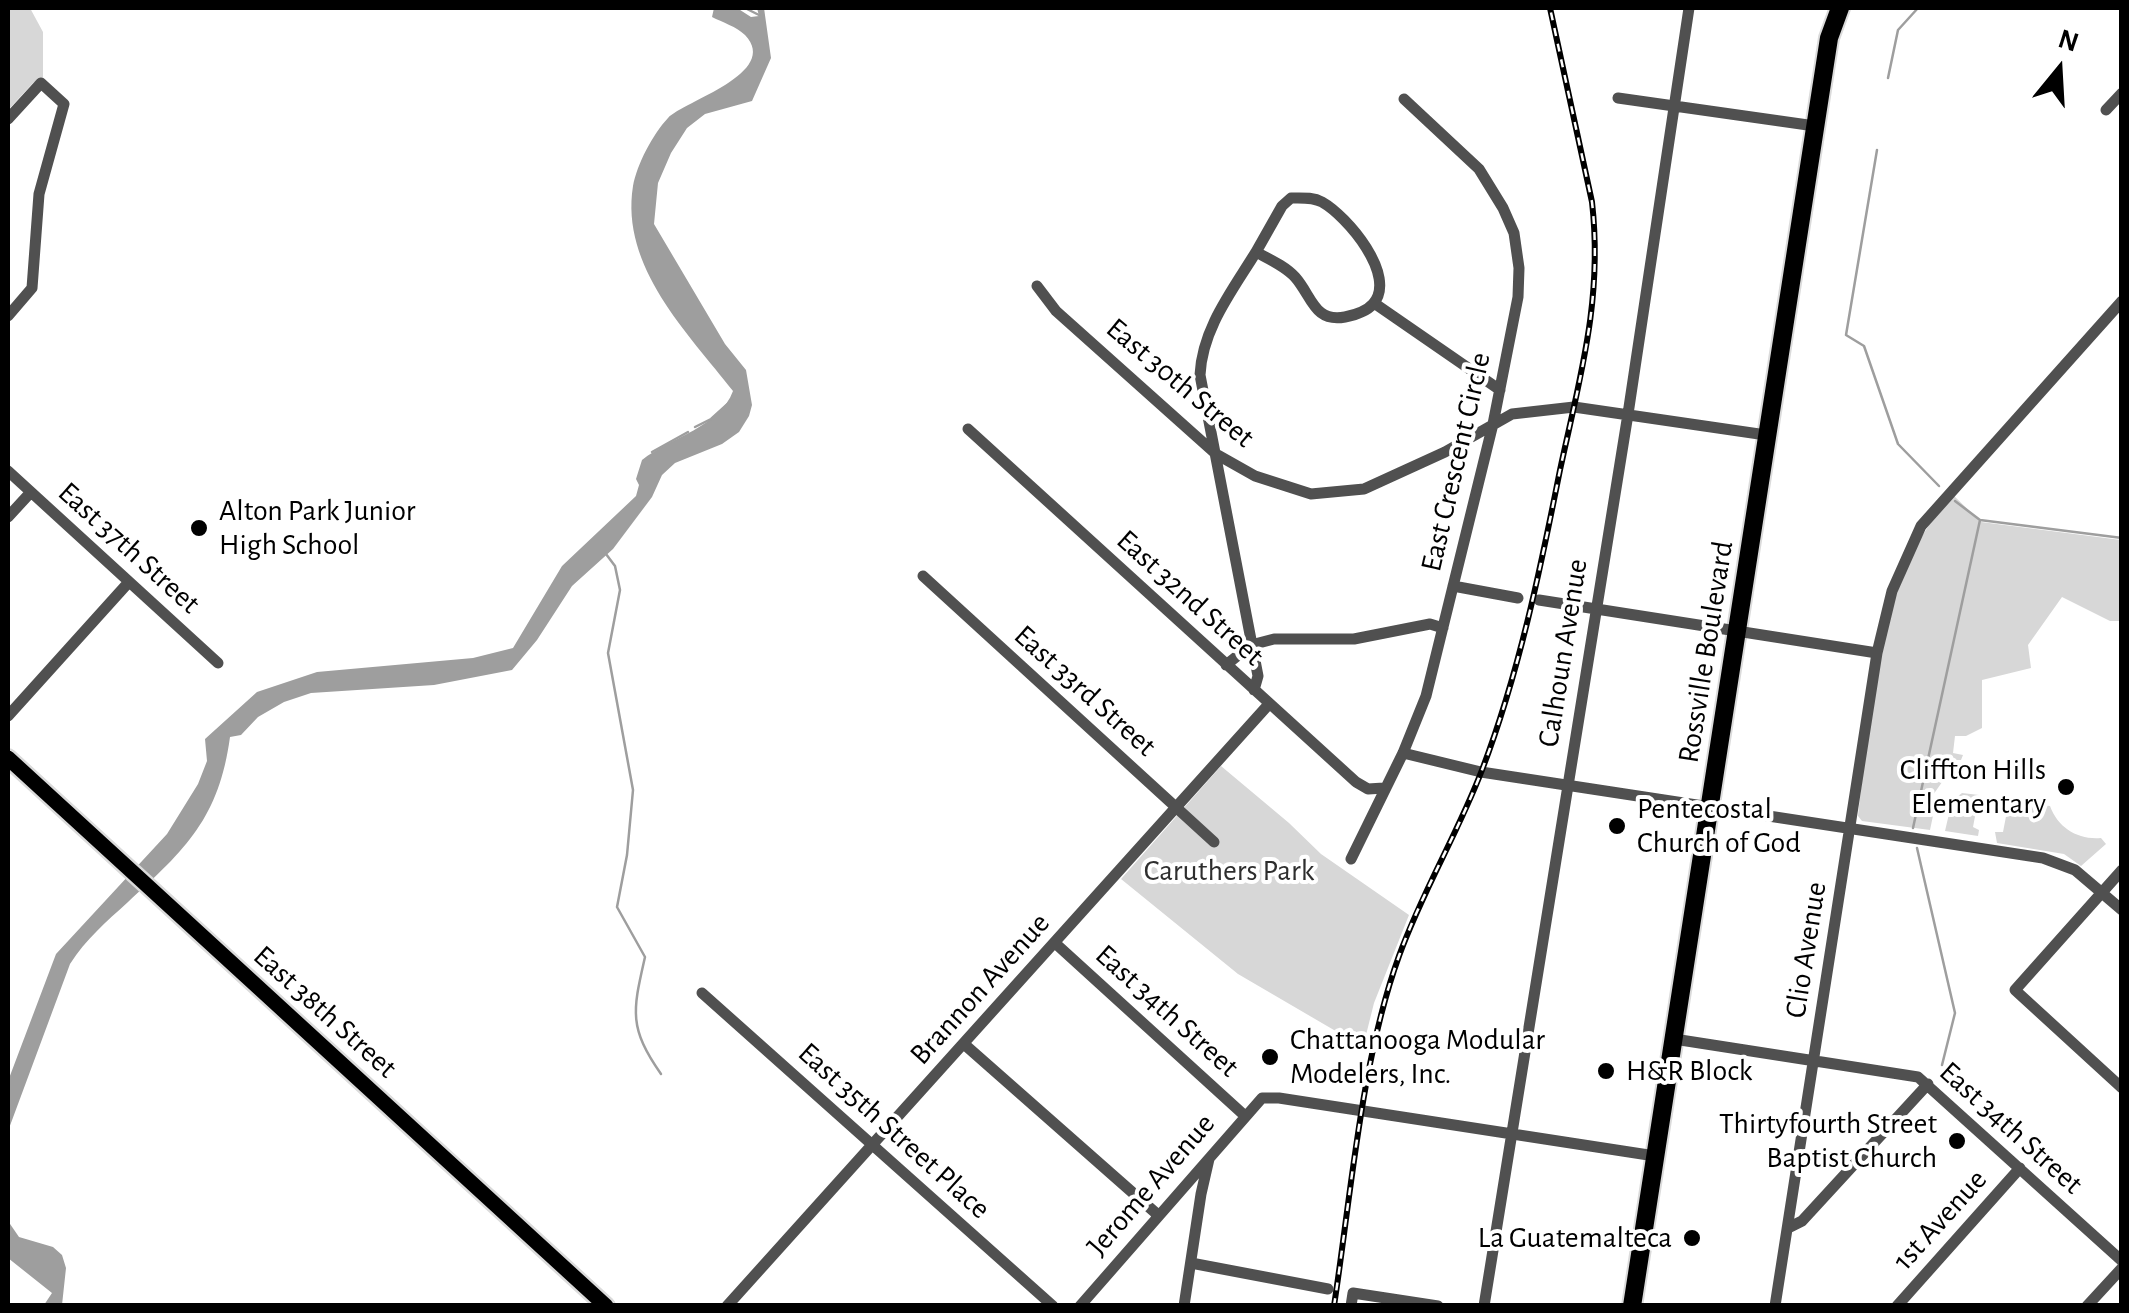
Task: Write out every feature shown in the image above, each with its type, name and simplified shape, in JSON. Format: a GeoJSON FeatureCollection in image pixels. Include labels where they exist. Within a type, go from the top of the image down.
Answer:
{"type":"FeatureCollection","features":[{"type":"Feature","properties":{"kind":"highway","name":"Rossville Boulevard"},"geometry":{"type":"LineString","coordinates":[[1632,1306],[1828,38],[1840,8]]}},
{"type":"Feature","properties":{"kind":"main road","name":"East 38th Street"},"geometry":{"type":"LineString","coordinates":[[8,758],[606,1306]]}},
{"type":"Feature","properties":{"kind":"street","name":"Calhoun Avenue"},"geometry":{"type":"LineString","coordinates":[[1484,1306],[1628,414],[1689,8]]}},
{"type":"Feature","properties":{"kind":"street"},"geometry":{"type":"LineString","coordinates":[[8,120],[41,83],[64,104],[39,194],[32,288],[8,316]]}},
{"type":"Feature","properties":{"kind":"street"},"geometry":{"type":"LineString","coordinates":[[2106,110],[2122,94]]}},
{"type":"Feature","properties":{"kind":"street"},"geometry":{"type":"LineString","coordinates":[[1618,98],[1814,126]]}},
{"type":"Feature","properties":{"kind":"street","name":"East Crescent Circle"},"geometry":{"type":"LineString","coordinates":[[1351,859],[1403,754],[1426,696],[1493,424],[1518,297],[1520,268],[1514,233],[1479,169],[1404,99]]}},
{"type":"Feature","properties":{"kind":"street"},"geometry":{"type":"LineString","coordinates":[[1254,690],[1258,676],[1202,398],[1201,354],[1208,332],[1282,206],[1292,198],[1321,201],[1359,238],[1380,271],[1379,294],[1374,303],[1356,315],[1326,317],[1317,312],[1295,277],[1256,252]]}},
{"type":"Feature","properties":{"kind":"street","name":"East 30th Street"},"geometry":{"type":"LineString","coordinates":[[1037,286],[1056,310],[1216,454],[1255,476],[1310,494],[1364,489],[1512,414],[1542,409],[1574,406],[1766,435]]}},
{"type":"Feature","properties":{"kind":"street","name":"Clio Avenue"},"geometry":{"type":"LineString","coordinates":[[1776,1306],[1877,654],[1892,592],[1921,526],[2122,301]]}},
{"type":"Feature","properties":{"kind":"street"},"geometry":{"type":"LineString","coordinates":[[1374,303],[1500,390]]}},
{"type":"Feature","properties":{"kind":"street","name":"East 32nd Street"},"geometry":{"type":"LineString","coordinates":[[968,429],[1356,782],[1368,789],[1384,788]]}},
{"type":"Feature","properties":{"kind":"street","name":"East 37th Street"},"geometry":{"type":"LineString","coordinates":[[8,471],[218,662]]}},
{"type":"Feature","properties":{"kind":"street"},"geometry":{"type":"LineString","coordinates":[[8,517],[30,492]]}},
{"type":"Feature","properties":{"kind":"street","name":"East 33rd Street"},"geometry":{"type":"LineString","coordinates":[[923,576],[1214,842]]}},
{"type":"Feature","properties":{"kind":"street"},"geometry":{"type":"LineString","coordinates":[[8,716],[128,583]]}},
{"type":"Feature","properties":{"kind":"street"},"geometry":{"type":"LineString","coordinates":[[1453,586],[1518,598]]}},
{"type":"Feature","properties":{"kind":"street"},"geometry":{"type":"LineString","coordinates":[[1539,600],[1877,654]]}},
{"type":"Feature","properties":{"kind":"street"},"geometry":{"type":"LineString","coordinates":[[1226,664],[1251,645],[1274,639],[1354,639],[1430,624],[1443,628]]}},
{"type":"Feature","properties":{"kind":"street","name":"Brannon Avenue"},"geometry":{"type":"LineString","coordinates":[[727,1306],[1269,704]]}},
{"type":"Feature","properties":{"kind":"street"},"geometry":{"type":"LineString","coordinates":[[1403,754],[1566,786],[2060,862],[2122,910]]}},
{"type":"Feature","properties":{"kind":"street"},"geometry":{"type":"LineString","coordinates":[[2122,870],[2015,990],[2122,1088]]}},
{"type":"Feature","properties":{"kind":"street","name":"East 34th Street"},"geometry":{"type":"LineString","coordinates":[[1056,943],[1244,1116]]}},
{"type":"Feature","properties":{"kind":"street","name":"East 35th Street Place"},"geometry":{"type":"LineString","coordinates":[[702,993],[1053,1306]]}},
{"type":"Feature","properties":{"kind":"street","name":"East 34th Street"},"geometry":{"type":"LineString","coordinates":[[1674,1039],[1903,1073],[1928,1084],[2122,1264]]}},
{"type":"Feature","properties":{"kind":"street"},"geometry":{"type":"LineString","coordinates":[[964,1044],[1158,1215]]}},
{"type":"Feature","properties":{"kind":"street"},"geometry":{"type":"LineString","coordinates":[[1788,1228],[1802,1221],[1928,1084]]}},
{"type":"Feature","properties":{"kind":"street","name":"East 34th Street"},"geometry":{"type":"LineString","coordinates":[[1262,1098],[1656,1156]]}},
{"type":"Feature","properties":{"kind":"street","name":"Jerome Avenue"},"geometry":{"type":"LineString","coordinates":[[1080,1306],[1262,1098]]}},
{"type":"Feature","properties":{"kind":"street"},"geometry":{"type":"LineString","coordinates":[[1184,1306],[1210,1154]]}},
{"type":"Feature","properties":{"kind":"street","name":"1st Avenue"},"geometry":{"type":"LineString","coordinates":[[1897,1306],[2020,1168]]}},
{"type":"Feature","properties":{"kind":"street"},"geometry":{"type":"LineString","coordinates":[[1191,1263],[1328,1289]]}},
{"type":"Feature","properties":{"kind":"street"},"geometry":{"type":"LineString","coordinates":[[2088,1306],[2122,1264]]}},
{"type":"Feature","properties":{"kind":"street"},"geometry":{"type":"LineString","coordinates":[[1352,1299],[1438,1306]]}},
{"type":"Feature","properties":{"kind":"green space"},"geometry":{"type":"Polygon","coordinates":[[[8,8],[30,8],[43,32],[43,77],[8,110],[8,8]]]}},
{"type":"Feature","properties":{"kind":"green space"},"geometry":{"type":"Polygon","coordinates":[[[1953,495],[1981,522],[2121,540],[2121,621],[2110,621],[2062,597],[2028,645],[2031,668],[1982,680],[1982,728],[1966,736],[1955,736],[1953,753],[1963,755],[1961,760],[1951,760],[1947,775],[1926,805],[1934,811],[1930,830],[1862,821],[1858,816],[1874,690],[1893,604],[1908,563],[1928,527],[1953,495]]]}},
{"type":"Feature","properties":{"kind":"green space","name":"Caruthers Park"},"geometry":{"type":"Polygon","coordinates":[[[1221,766],[1321,854],[1409,915],[1374,1003],[1363,1047],[1238,974],[1121,879],[1221,766]]]}},
{"type":"Feature","properties":{"kind":"green space"},"geometry":{"type":"Polygon","coordinates":[[[1962,793],[1979,795],[1973,827],[1979,830],[1978,836],[1945,831],[1952,801],[1962,793]]]}},
{"type":"Feature","properties":{"kind":"green space"},"geometry":{"type":"Polygon","coordinates":[[[2009,801],[2050,806],[2058,821],[2070,831],[2101,838],[2106,844],[2081,866],[2064,854],[1997,843],[1995,832],[2003,832],[2009,801]]]}},
{"type":"Feature","properties":{"kind":"shaded area"},"geometry":{"type":"Polygon","coordinates":[[[714,8],[737,8],[751,17],[759,16],[757,8],[764,8],[771,58],[752,101],[705,114],[687,128],[658,183],[654,224],[725,344],[746,370],[752,405],[739,432],[722,444],[675,463],[662,475],[652,497],[613,549],[572,586],[512,670],[434,685],[311,693],[284,702],[258,717],[241,735],[230,737],[218,790],[197,830],[70,964],[8,1131],[8,1081],[56,954],[167,834],[198,784],[207,761],[205,739],[257,692],[317,672],[473,658],[513,648],[562,566],[636,496],[642,460],[706,423],[727,403],[733,391],[678,322],[647,271],[632,216],[638,168],[662,125],[677,111],[726,84],[750,62],[753,49],[745,35],[712,17],[714,8]]]}},
{"type":"Feature","properties":{"kind":"shaded area"},"geometry":{"type":"Polygon","coordinates":[[[8,1221],[19,1237],[53,1247],[62,1255],[66,1268],[62,1305],[44,1305],[52,1293],[8,1258],[8,1221]]]}},
{"type":"Feature","properties":{"kind":"waterway"},"geometry":{"type":"LineString","coordinates":[[745,8],[759,15]]}},
{"type":"Feature","properties":{"kind":"waterway"},"geometry":{"type":"LineString","coordinates":[[1888,78],[1898,30],[1918,8]]}},
{"type":"Feature","properties":{"kind":"waterway"},"geometry":{"type":"LineString","coordinates":[[1877,150],[1846,335],[1864,346],[1898,444],[1939,486]]}},
{"type":"Feature","properties":{"kind":"waterway"},"geometry":{"type":"LineString","coordinates":[[695,427],[732,400]]}},
{"type":"Feature","properties":{"kind":"waterway"},"geometry":{"type":"LineString","coordinates":[[652,452],[688,432]]}},
{"type":"Feature","properties":{"kind":"waterway"},"geometry":{"type":"LineString","coordinates":[[1955,501],[1980,520],[2122,538]]}},
{"type":"Feature","properties":{"kind":"waterway"},"geometry":{"type":"LineString","coordinates":[[1913,828],[1980,520]]}},
{"type":"Feature","properties":{"kind":"waterway"},"geometry":{"type":"LineString","coordinates":[[606,554],[615,566],[620,590],[608,653],[633,790],[617,907],[645,957],[636,1018],[643,1043],[661,1074]]}},
{"type":"Feature","properties":{"kind":"waterway"},"geometry":{"type":"LineString","coordinates":[[1917,848],[1955,1013],[1942,1065]]}},
{"type":"Feature","properties":{"kind":"railway"},"geometry":{"type":"LineString","coordinates":[[1334,1306],[1366,1084],[1386,997],[1408,932],[1482,770],[1507,696],[1536,584],[1588,338],[1594,272],[1592,202],[1550,8]]}},
{"type":"Feature","properties":{"kind":"place","name":"Alton Park Junior High School"},"geometry":{"type":"Point","coordinates":[199,528]}},
{"type":"Feature","properties":{"kind":"place","name":"Cliffton Hills Elementary"},"geometry":{"type":"Point","coordinates":[2066,787]}},
{"type":"Feature","properties":{"kind":"place","name":"Pentecostal Church of God"},"geometry":{"type":"Point","coordinates":[1617,826]}},
{"type":"Feature","properties":{"kind":"place","name":"Chattanooga Modular Modelers, Inc."},"geometry":{"type":"Point","coordinates":[1270,1057]}},
{"type":"Feature","properties":{"kind":"place","name":"H&R Block"},"geometry":{"type":"Point","coordinates":[1606,1071]}},
{"type":"Feature","properties":{"kind":"place","name":"Thirtyfourth Street Baptist Church"},"geometry":{"type":"Point","coordinates":[1957,1141]}},
{"type":"Feature","properties":{"kind":"place","name":"La Guatemalteca"},"geometry":{"type":"Point","coordinates":[1692,1238]}}]}
